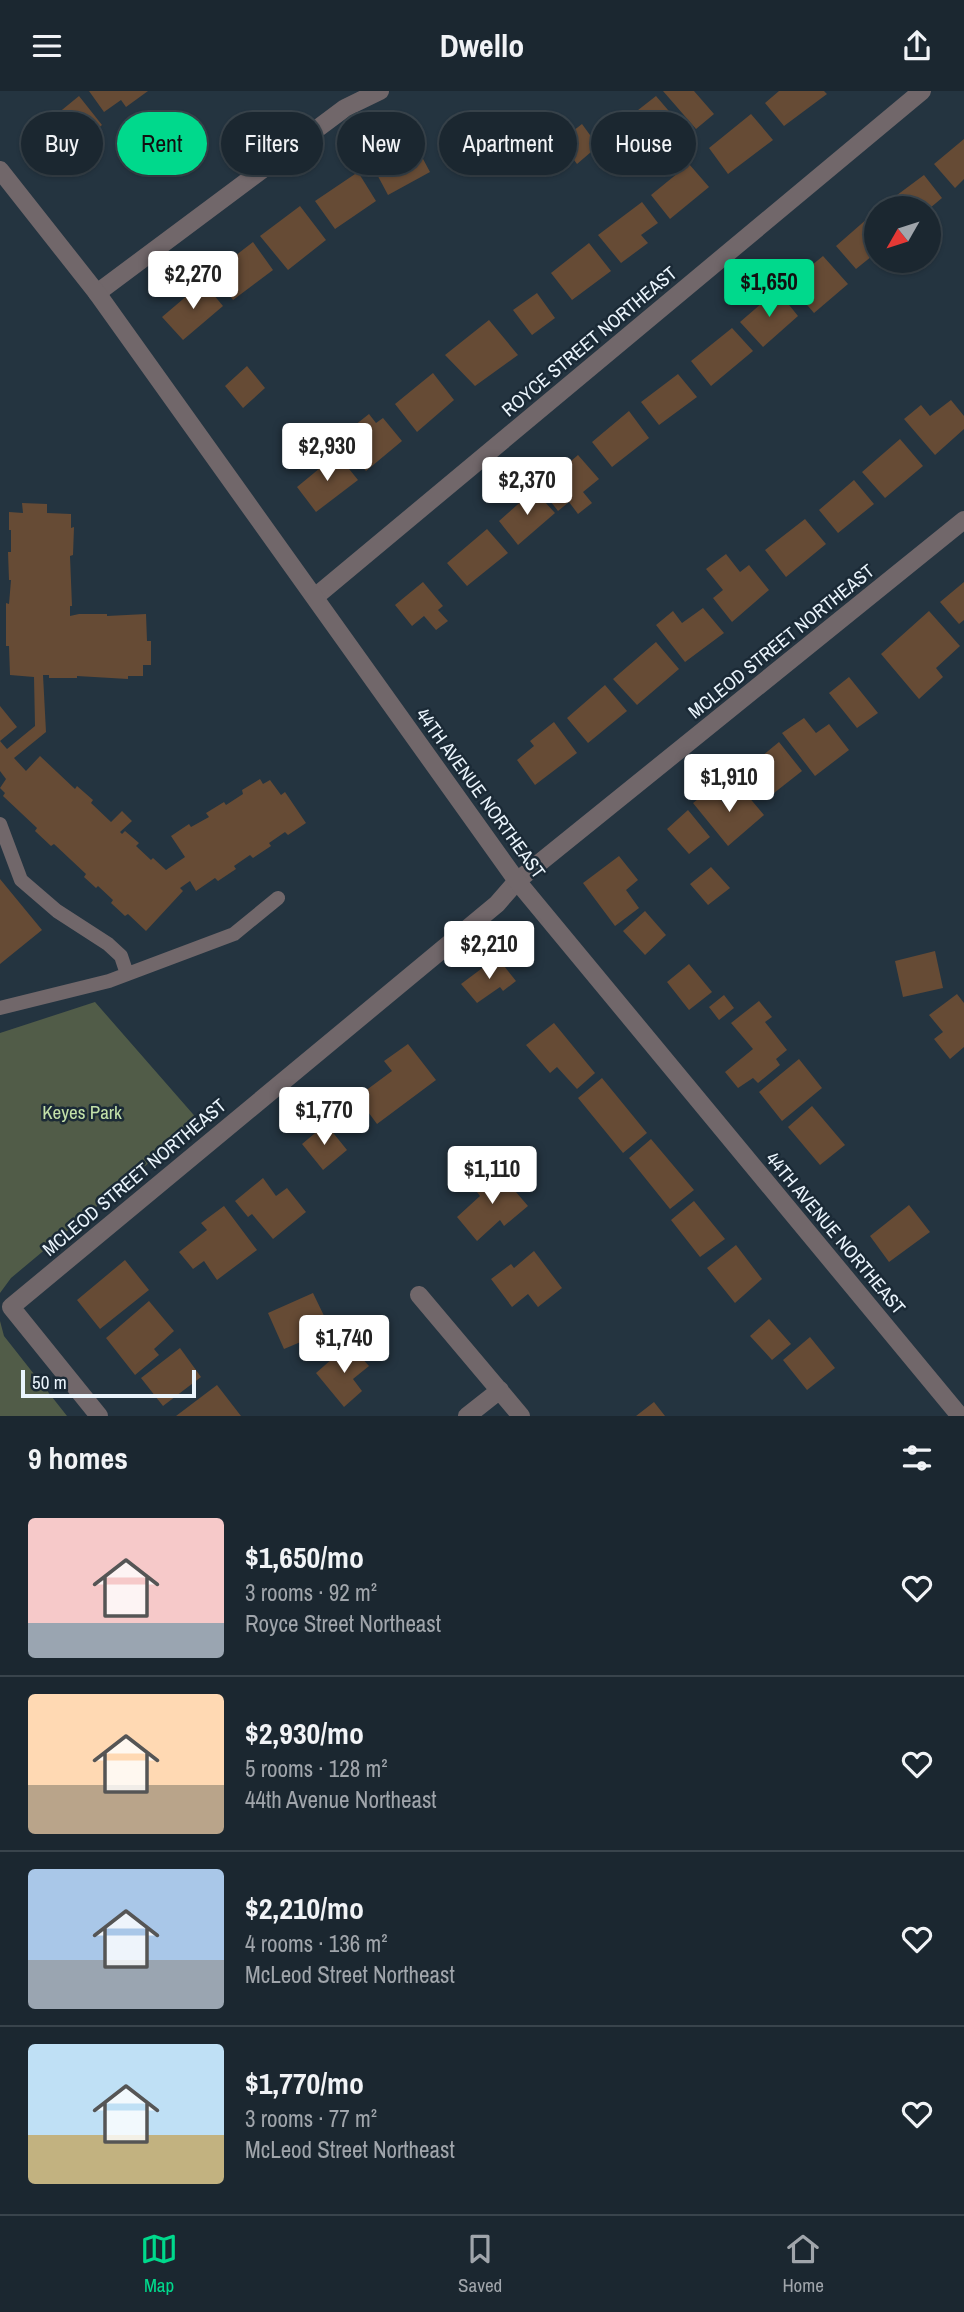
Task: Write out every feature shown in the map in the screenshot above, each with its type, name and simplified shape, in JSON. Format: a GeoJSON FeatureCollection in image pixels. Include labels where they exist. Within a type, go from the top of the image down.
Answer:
{"type":"FeatureCollection","features":[{"type":"Feature","properties":{"kind":"street"},"geometry":{"type":"LineString","coordinates":[[97,293],[345,108],[380,91]]}},
{"type":"Feature","properties":{"kind":"street","name":"ROYCE STREET NORTHEAST"},"geometry":{"type":"LineString","coordinates":[[314,597],[922,91]]}},
{"type":"Feature","properties":{"kind":"street","name":"44TH AVENUE NORTHEAST"},"geometry":{"type":"LineString","coordinates":[[0,170],[97,293],[517,881],[960,1416]]}},
{"type":"Feature","properties":{"kind":"street","name":"MCLEOD STREET NORTHEAST"},"geometry":{"type":"LineString","coordinates":[[99,1416],[11,1307],[497,904],[517,881],[964,520]]}},
{"type":"Feature","properties":{"kind":"street"},"geometry":{"type":"LineString","coordinates":[[419,1295],[521,1416]]}},
{"type":"Feature","properties":{"kind":"street"},"geometry":{"type":"LineString","coordinates":[[467,1416],[500,1390]]}},
{"type":"Feature","properties":{"kind":"lane"},"geometry":{"type":"LineString","coordinates":[[0,824],[21,880],[57,911],[108,944],[121,956],[127,974]]}},
{"type":"Feature","properties":{"kind":"lane"},"geometry":{"type":"LineString","coordinates":[[0,1008],[109,981],[234,934],[278,898]]}},
{"type":"Feature","properties":{"kind":"green space","name":"Keyes Park"},"geometry":{"type":"Polygon","coordinates":[[[95,1002],[199,1121],[11,1278],[0,1293],[0,1033],[95,1002]]]}},
{"type":"Feature","properties":{"kind":"green space"},"geometry":{"type":"Polygon","coordinates":[[[0,1321],[4,1336],[67,1416],[0,1416],[0,1321]]]}},
{"type":"Feature","properties":{"kind":"building"},"geometry":{"type":"Polygon","coordinates":[[[89,91],[148,91],[126,107],[121,100],[104,112],[89,91]]]}},
{"type":"Feature","properties":{"kind":"building"},"geometry":{"type":"Polygon","coordinates":[[[663,91],[694,91],[714,114],[696,129],[696,112],[681,112],[663,91]]]}},
{"type":"Feature","properties":{"kind":"building"},"geometry":{"type":"Polygon","coordinates":[[[779,91],[824,91],[827,94],[784,126],[765,103],[779,91]]]}},
{"type":"Feature","properties":{"kind":"building"},"geometry":{"type":"Polygon","coordinates":[[[79,96],[92,112],[59,112],[79,96]]]}},
{"type":"Feature","properties":{"kind":"building"},"geometry":{"type":"Polygon","coordinates":[[[656,96],[670,112],[636,112],[656,96]]]}},
{"type":"Feature","properties":{"kind":"building"},"geometry":{"type":"Polygon","coordinates":[[[751,114],[773,140],[728,174],[709,148],[751,114]]]}},
{"type":"Feature","properties":{"kind":"building"},"geometry":{"type":"Polygon","coordinates":[[[582,124],[591,136],[591,152],[577,164],[577,128],[582,124]]]}},
{"type":"Feature","properties":{"kind":"building"},"geometry":{"type":"Polygon","coordinates":[[[964,139],[964,179],[955,188],[934,164],[964,139]]]}},
{"type":"Feature","properties":{"kind":"building"},"geometry":{"type":"Polygon","coordinates":[[[696,172],[709,187],[670,219],[651,195],[676,175],[696,175],[696,172]]]}},
{"type":"Feature","properties":{"kind":"building"},"geometry":{"type":"Polygon","coordinates":[[[354,175],[360,175],[376,201],[335,229],[315,201],[354,175]]]}},
{"type":"Feature","properties":{"kind":"building"},"geometry":{"type":"Polygon","coordinates":[[[377,175],[425,175],[388,195],[377,175]]]}},
{"type":"Feature","properties":{"kind":"building"},"geometry":{"type":"Polygon","coordinates":[[[924,175],[940,196],[896,196],[924,175]]]}},
{"type":"Feature","properties":{"kind":"building"},"geometry":{"type":"Polygon","coordinates":[[[642,202],[658,223],[641,235],[648,243],[621,263],[598,235],[642,202]]]}},
{"type":"Feature","properties":{"kind":"building"},"geometry":{"type":"Polygon","coordinates":[[[300,206],[326,240],[288,270],[260,236],[300,206]]]}},
{"type":"Feature","properties":{"kind":"building"},"geometry":{"type":"Polygon","coordinates":[[[864,222],[864,263],[856,269],[836,246],[864,222]]]}},
{"type":"Feature","properties":{"kind":"building"},"geometry":{"type":"Polygon","coordinates":[[[253,242],[273,270],[233,300],[213,273],[253,242]]]}},
{"type":"Feature","properties":{"kind":"building"},"geometry":{"type":"Polygon","coordinates":[[[589,243],[611,271],[572,300],[551,273],[589,243]]]}},
{"type":"Feature","properties":{"kind":"building"},"geometry":{"type":"Polygon","coordinates":[[[823,256],[848,284],[814,313],[789,284],[823,256]]]}},
{"type":"Feature","properties":{"kind":"building"},"geometry":{"type":"Polygon","coordinates":[[[203,282],[223,306],[183,340],[162,317],[203,282]]]}},
{"type":"Feature","properties":{"kind":"building"},"geometry":{"type":"Polygon","coordinates":[[[777,290],[798,316],[763,347],[740,322],[777,290]]]}},
{"type":"Feature","properties":{"kind":"building"},"geometry":{"type":"Polygon","coordinates":[[[537,293],[555,318],[532,335],[513,310],[537,293]]]}},
{"type":"Feature","properties":{"kind":"building"},"geometry":{"type":"Polygon","coordinates":[[[489,320],[518,355],[475,386],[445,355],[489,320]]]}},
{"type":"Feature","properties":{"kind":"building"},"geometry":{"type":"Polygon","coordinates":[[[732,328],[753,351],[711,386],[691,361],[732,328]]]}},
{"type":"Feature","properties":{"kind":"building"},"geometry":{"type":"Polygon","coordinates":[[[247,366],[265,388],[243,408],[225,386],[247,366]]]}},
{"type":"Feature","properties":{"kind":"building"},"geometry":{"type":"Polygon","coordinates":[[[433,373],[454,400],[417,432],[395,404],[433,373]]]}},
{"type":"Feature","properties":{"kind":"building"},"geometry":{"type":"Polygon","coordinates":[[[678,374],[697,397],[659,425],[641,402],[678,374]]]}},
{"type":"Feature","properties":{"kind":"building"},"geometry":{"type":"Polygon","coordinates":[[[951,400],[964,416],[964,429],[935,455],[904,419],[921,405],[930,416],[951,400]]]}},
{"type":"Feature","properties":{"kind":"building"},"geometry":{"type":"Polygon","coordinates":[[[629,411],[649,438],[612,467],[592,442],[629,411]]]}},
{"type":"Feature","properties":{"kind":"building"},"geometry":{"type":"Polygon","coordinates":[[[369,414],[376,423],[383,418],[402,441],[366,471],[347,448],[359,439],[350,429],[369,414]]]}},
{"type":"Feature","properties":{"kind":"building"},"geometry":{"type":"Polygon","coordinates":[[[900,439],[923,466],[885,498],[862,472],[900,439]]]}},
{"type":"Feature","properties":{"kind":"building"},"geometry":{"type":"Polygon","coordinates":[[[337,454],[358,480],[316,512],[297,487],[337,454]]]}},
{"type":"Feature","properties":{"kind":"building"},"geometry":{"type":"Polygon","coordinates":[[[578,455],[599,479],[583,492],[592,503],[578,514],[569,502],[558,511],[540,488],[578,455]]]}},
{"type":"Feature","properties":{"kind":"building"},"geometry":{"type":"Polygon","coordinates":[[[854,480],[874,504],[838,533],[819,510],[854,480]]]}},
{"type":"Feature","properties":{"kind":"building"},"geometry":{"type":"Polygon","coordinates":[[[534,490],[555,513],[518,545],[499,521],[534,490]]]}},
{"type":"Feature","properties":{"kind":"building"},"geometry":{"type":"Polygon","coordinates":[[[22,503],[47,504],[47,513],[71,514],[71,528],[74,527],[73,555],[70,556],[70,616],[146,614],[147,641],[151,641],[151,665],[143,665],[143,676],[128,676],[128,679],[77,676],[49,678],[49,675],[43,675],[46,732],[14,758],[26,771],[40,756],[75,789],[77,786],[93,800],[91,803],[111,822],[122,811],[132,821],[120,832],[122,834],[125,831],[139,843],[136,846],[166,870],[185,857],[171,836],[189,824],[191,827],[209,817],[206,813],[224,802],[226,805],[243,794],[242,790],[260,779],[263,784],[270,780],[281,795],[285,792],[306,823],[288,835],[285,832],[253,858],[250,855],[218,881],[215,878],[196,891],[190,881],[180,888],[183,891],[146,931],[111,903],[113,900],[84,877],[86,874],[54,844],[51,846],[35,831],[37,828],[3,796],[5,793],[0,788],[6,779],[0,771],[0,741],[7,749],[35,726],[34,677],[10,675],[9,646],[6,646],[6,603],[9,604],[11,580],[8,552],[11,552],[9,512],[23,513],[22,503]]]}},
{"type":"Feature","properties":{"kind":"building"},"geometry":{"type":"Polygon","coordinates":[[[805,519],[826,544],[786,577],[765,550],[805,519]]]}},
{"type":"Feature","properties":{"kind":"building"},"geometry":{"type":"Polygon","coordinates":[[[487,529],[508,553],[467,586],[447,563],[487,529]]]}},
{"type":"Feature","properties":{"kind":"building"},"geometry":{"type":"Polygon","coordinates":[[[726,554],[740,572],[749,565],[769,590],[732,622],[713,598],[723,590],[706,569],[726,554]]]}},
{"type":"Feature","properties":{"kind":"building"},"geometry":{"type":"Polygon","coordinates":[[[423,582],[443,606],[438,610],[448,621],[436,630],[424,616],[412,626],[395,605],[423,582]]]}},
{"type":"Feature","properties":{"kind":"building"},"geometry":{"type":"Polygon","coordinates":[[[964,582],[964,620],[959,624],[940,602],[964,582]]]}},
{"type":"Feature","properties":{"kind":"building"},"geometry":{"type":"Polygon","coordinates":[[[703,608],[724,633],[685,662],[656,625],[673,611],[682,623],[703,608]]]}},
{"type":"Feature","properties":{"kind":"building"},"geometry":{"type":"Polygon","coordinates":[[[929,611],[960,646],[936,668],[943,677],[919,699],[881,654],[929,611]]]}},
{"type":"Feature","properties":{"kind":"building"},"geometry":{"type":"Polygon","coordinates":[[[656,642],[679,669],[637,705],[613,679],[656,642]]]}},
{"type":"Feature","properties":{"kind":"building"},"geometry":{"type":"Polygon","coordinates":[[[849,677],[878,713],[857,728],[829,693],[849,677]]]}},
{"type":"Feature","properties":{"kind":"building"},"geometry":{"type":"Polygon","coordinates":[[[605,685],[627,711],[588,743],[567,718],[605,685]]]}},
{"type":"Feature","properties":{"kind":"building"},"geometry":{"type":"Polygon","coordinates":[[[0,706],[17,727],[0,741],[0,706]]]}},
{"type":"Feature","properties":{"kind":"building"},"geometry":{"type":"Polygon","coordinates":[[[804,718],[816,733],[829,724],[849,750],[815,776],[782,733],[804,718]]]}},
{"type":"Feature","properties":{"kind":"building"},"geometry":{"type":"Polygon","coordinates":[[[554,722],[577,753],[535,785],[517,760],[534,746],[530,741],[554,722]]]}},
{"type":"Feature","properties":{"kind":"building"},"geometry":{"type":"Polygon","coordinates":[[[779,742],[802,771],[774,793],[751,765],[779,742]]]}},
{"type":"Feature","properties":{"kind":"building"},"geometry":{"type":"Polygon","coordinates":[[[711,789],[725,805],[742,789],[764,815],[728,846],[693,803],[711,789]]]}},
{"type":"Feature","properties":{"kind":"building"},"geometry":{"type":"Polygon","coordinates":[[[688,810],[710,837],[689,854],[667,829],[688,810]]]}},
{"type":"Feature","properties":{"kind":"building"},"geometry":{"type":"Polygon","coordinates":[[[619,856],[638,880],[626,890],[639,908],[615,926],[583,883],[619,856]]]}},
{"type":"Feature","properties":{"kind":"building"},"geometry":{"type":"Polygon","coordinates":[[[711,867],[730,888],[708,905],[690,884],[711,867]]]}},
{"type":"Feature","properties":{"kind":"building"},"geometry":{"type":"Polygon","coordinates":[[[0,879],[42,930],[0,964],[0,879]]]}},
{"type":"Feature","properties":{"kind":"building"},"geometry":{"type":"Polygon","coordinates":[[[645,911],[666,935],[645,955],[623,931],[645,911]]]}},
{"type":"Feature","properties":{"kind":"building"},"geometry":{"type":"Polygon","coordinates":[[[935,951],[943,988],[903,997],[895,961],[935,951]]]}},
{"type":"Feature","properties":{"kind":"building"},"geometry":{"type":"Polygon","coordinates":[[[497,957],[516,981],[503,991],[500,987],[477,1003],[461,984],[497,957]]]}},
{"type":"Feature","properties":{"kind":"building"},"geometry":{"type":"Polygon","coordinates":[[[689,964],[712,992],[689,1010],[667,982],[689,964]]]}},
{"type":"Feature","properties":{"kind":"building"},"geometry":{"type":"Polygon","coordinates":[[[957,994],[964,1003],[964,1047],[950,1059],[934,1039],[943,1032],[929,1015],[957,994]]]}},
{"type":"Feature","properties":{"kind":"building"},"geometry":{"type":"Polygon","coordinates":[[[724,995],[734,1008],[719,1020],[709,1007],[724,995]]]}},
{"type":"Feature","properties":{"kind":"building"},"geometry":{"type":"Polygon","coordinates":[[[759,1001],[772,1017],[765,1022],[787,1050],[776,1059],[780,1065],[758,1083],[753,1078],[738,1088],[725,1072],[753,1049],[731,1023],[759,1001]]]}},
{"type":"Feature","properties":{"kind":"building"},"geometry":{"type":"Polygon","coordinates":[[[554,1023],[595,1073],[577,1089],[557,1067],[550,1073],[526,1045],[554,1023]]]}},
{"type":"Feature","properties":{"kind":"building"},"geometry":{"type":"Polygon","coordinates":[[[408,1044],[436,1080],[377,1124],[357,1097],[392,1071],[384,1061],[408,1044]]]}},
{"type":"Feature","properties":{"kind":"building"},"geometry":{"type":"Polygon","coordinates":[[[799,1059],[822,1088],[782,1121],[759,1092],[799,1059]]]}},
{"type":"Feature","properties":{"kind":"building"},"geometry":{"type":"Polygon","coordinates":[[[602,1078],[647,1133],[623,1153],[578,1098],[602,1078]]]}},
{"type":"Feature","properties":{"kind":"building"},"geometry":{"type":"Polygon","coordinates":[[[812,1106],[845,1145],[820,1165],[788,1127],[812,1106]]]}},
{"type":"Feature","properties":{"kind":"building"},"geometry":{"type":"Polygon","coordinates":[[[326,1124],[347,1150],[323,1170],[302,1144],[326,1124]]]}},
{"type":"Feature","properties":{"kind":"building"},"geometry":{"type":"Polygon","coordinates":[[[651,1139],[694,1190],[670,1209],[629,1158],[651,1139]]]}},
{"type":"Feature","properties":{"kind":"building"},"geometry":{"type":"Polygon","coordinates":[[[497,1170],[528,1206],[504,1226],[500,1220],[477,1241],[457,1217],[480,1196],[474,1188],[497,1170]]]}},
{"type":"Feature","properties":{"kind":"building"},"geometry":{"type":"Polygon","coordinates":[[[263,1178],[276,1196],[287,1188],[306,1212],[273,1239],[252,1214],[248,1217],[235,1201],[263,1178]]]}},
{"type":"Feature","properties":{"kind":"building"},"geometry":{"type":"Polygon","coordinates":[[[694,1201],[725,1239],[700,1257],[671,1220],[694,1201]]]}},
{"type":"Feature","properties":{"kind":"building"},"geometry":{"type":"Polygon","coordinates":[[[909,1205],[930,1232],[889,1262],[870,1236],[909,1205]]]}},
{"type":"Feature","properties":{"kind":"building"},"geometry":{"type":"Polygon","coordinates":[[[224,1206],[257,1250],[217,1280],[204,1261],[193,1269],[179,1252],[207,1230],[201,1223],[224,1206]]]}},
{"type":"Feature","properties":{"kind":"building"},"geometry":{"type":"Polygon","coordinates":[[[736,1245],[762,1279],[735,1303],[707,1268],[736,1245]]]}},
{"type":"Feature","properties":{"kind":"building"},"geometry":{"type":"Polygon","coordinates":[[[534,1251],[562,1288],[538,1307],[528,1294],[512,1307],[491,1279],[511,1264],[514,1268],[534,1251]]]}},
{"type":"Feature","properties":{"kind":"building"},"geometry":{"type":"Polygon","coordinates":[[[125,1260],[149,1290],[100,1329],[77,1300],[125,1260]]]}},
{"type":"Feature","properties":{"kind":"building"},"geometry":{"type":"Polygon","coordinates":[[[313,1293],[327,1322],[319,1326],[316,1320],[304,1324],[310,1338],[284,1349],[268,1313],[313,1293]]]}},
{"type":"Feature","properties":{"kind":"building"},"geometry":{"type":"Polygon","coordinates":[[[149,1301],[174,1331],[154,1349],[159,1355],[135,1375],[106,1338],[149,1301]]]}},
{"type":"Feature","properties":{"kind":"building"},"geometry":{"type":"Polygon","coordinates":[[[769,1319],[791,1344],[772,1360],[750,1336],[769,1319]]]}},
{"type":"Feature","properties":{"kind":"building"},"geometry":{"type":"Polygon","coordinates":[[[810,1337],[835,1368],[807,1390],[783,1360],[810,1337]]]}},
{"type":"Feature","properties":{"kind":"building"},"geometry":{"type":"Polygon","coordinates":[[[349,1344],[369,1366],[353,1379],[362,1391],[344,1407],[316,1373],[349,1344]]]}},
{"type":"Feature","properties":{"kind":"building"},"geometry":{"type":"Polygon","coordinates":[[[180,1348],[201,1377],[163,1406],[141,1378],[180,1348]]]}},
{"type":"Feature","properties":{"kind":"building"},"geometry":{"type":"Polygon","coordinates":[[[217,1385],[241,1416],[176,1416],[217,1385]]]}},
{"type":"Feature","properties":{"kind":"building"},"geometry":{"type":"Polygon","coordinates":[[[654,1402],[665,1416],[636,1416],[654,1402]]]}}]}
